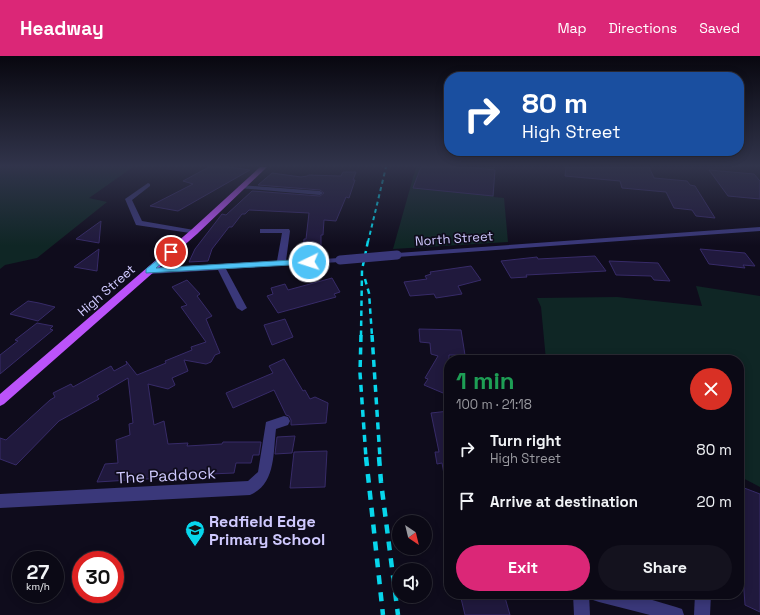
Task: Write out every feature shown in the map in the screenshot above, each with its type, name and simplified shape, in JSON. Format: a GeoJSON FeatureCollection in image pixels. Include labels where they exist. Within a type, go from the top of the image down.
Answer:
{"type":"FeatureCollection","features":[{"type":"Feature","properties":{"kind":"main road","name":"High Street"},"geometry":{"type":"LineString","coordinates":[[0,401],[194,232],[235,193]]}},
{"type":"Feature","properties":{"kind":"street"},"geometry":{"type":"LineString","coordinates":[[136,193],[128,199],[139,223],[194,232]]}},
{"type":"Feature","properties":{"kind":"street","name":"North Street"},"geometry":{"type":"LineString","coordinates":[[149,271],[340,260],[760,229]]}},
{"type":"Feature","properties":{"kind":"street"},"geometry":{"type":"LineString","coordinates":[[263,231],[286,231],[281,264]]}},
{"type":"Feature","properties":{"kind":"street"},"geometry":{"type":"LineString","coordinates":[[221,268],[242,308]]}},
{"type":"Feature","properties":{"kind":"street","name":"The Paddock"},"geometry":{"type":"LineString","coordinates":[[0,501],[250,488],[258,483],[264,474],[270,426],[284,421]]}},
{"type":"Feature","properties":{"kind":"street"},"geometry":{"type":"LineString","coordinates":[[581,599],[582,615]]}},
{"type":"Feature","properties":{"kind":"street"},"geometry":{"type":"LineString","coordinates":[[619,599],[676,615]]}},
{"type":"Feature","properties":{"kind":"street"},"geometry":{"type":"LineString","coordinates":[[702,615],[703,599]]}},
{"type":"Feature","properties":{"kind":"green space"},"geometry":{"type":"Polygon","coordinates":[[[0,193],[96,193],[89,198],[107,202],[37,258],[5,265],[0,269],[0,193]]]}},
{"type":"Feature","properties":{"kind":"green space"},"geometry":{"type":"Polygon","coordinates":[[[409,193],[494,193],[494,197],[504,198],[508,242],[393,249],[409,193]]]}},
{"type":"Feature","properties":{"kind":"green space"},"geometry":{"type":"Polygon","coordinates":[[[696,286],[760,296],[760,487],[744,479],[744,355],[546,355],[541,307],[537,298],[617,297],[702,306],[696,286]]]}},
{"type":"Feature","properties":{"kind":"building"},"geometry":{"type":"Polygon","coordinates":[[[175,193],[209,193],[178,211],[150,206],[175,193]]]}},
{"type":"Feature","properties":{"kind":"building"},"geometry":{"type":"Polygon","coordinates":[[[250,193],[280,193],[320,196],[324,193],[351,193],[349,198],[346,197],[336,221],[324,220],[323,235],[321,235],[321,252],[303,253],[309,213],[249,210],[245,214],[242,214],[232,227],[229,227],[212,249],[208,261],[189,262],[195,249],[222,214],[226,215],[250,193]]]}},
{"type":"Feature","properties":{"kind":"building"},"geometry":{"type":"Polygon","coordinates":[[[464,193],[493,193],[493,196],[464,193]]]}},
{"type":"Feature","properties":{"kind":"building"},"geometry":{"type":"Polygon","coordinates":[[[667,193],[699,193],[715,218],[696,216],[692,210],[674,208],[667,193]]]}},
{"type":"Feature","properties":{"kind":"building"},"geometry":{"type":"Polygon","coordinates":[[[726,193],[760,193],[760,199],[728,196],[726,193]]]}},
{"type":"Feature","properties":{"kind":"building"},"geometry":{"type":"Polygon","coordinates":[[[101,221],[99,243],[76,239],[101,221]]]}},
{"type":"Feature","properties":{"kind":"building"},"geometry":{"type":"Polygon","coordinates":[[[99,249],[97,271],[74,267],[99,249]]]}},
{"type":"Feature","properties":{"kind":"building"},"geometry":{"type":"Polygon","coordinates":[[[700,249],[745,253],[755,266],[743,265],[745,268],[709,264],[700,249]]]}},
{"type":"Feature","properties":{"kind":"building"},"geometry":{"type":"Polygon","coordinates":[[[595,256],[606,271],[526,275],[527,277],[511,278],[501,261],[537,257],[538,259],[595,256]]]}},
{"type":"Feature","properties":{"kind":"building"},"geometry":{"type":"Polygon","coordinates":[[[609,261],[658,263],[670,281],[654,280],[651,276],[616,275],[609,261]]]}},
{"type":"Feature","properties":{"kind":"building"},"geometry":{"type":"Polygon","coordinates":[[[471,266],[481,280],[458,286],[462,294],[436,298],[434,294],[410,296],[404,282],[427,279],[425,276],[431,274],[430,272],[471,266]]]}},
{"type":"Feature","properties":{"kind":"building"},"geometry":{"type":"Polygon","coordinates":[[[332,278],[340,292],[334,294],[336,297],[278,313],[267,296],[273,294],[271,288],[285,284],[288,290],[332,278]]]}},
{"type":"Feature","properties":{"kind":"building"},"geometry":{"type":"Polygon","coordinates":[[[187,280],[200,294],[197,296],[212,316],[206,319],[220,353],[215,355],[211,362],[206,364],[184,360],[188,371],[172,378],[175,385],[168,389],[148,384],[154,425],[164,421],[168,444],[188,443],[187,446],[222,444],[223,442],[261,442],[259,455],[253,455],[251,463],[236,463],[234,473],[162,476],[162,478],[97,482],[105,464],[118,463],[116,440],[130,435],[129,424],[133,423],[128,378],[97,396],[99,399],[59,421],[16,465],[0,459],[0,438],[6,440],[55,397],[53,393],[71,384],[73,387],[111,366],[114,371],[127,364],[126,361],[137,375],[192,350],[191,347],[206,342],[181,307],[187,305],[172,287],[187,280]]]}},
{"type":"Feature","properties":{"kind":"building"},"geometry":{"type":"Polygon","coordinates":[[[28,301],[55,307],[38,321],[10,314],[28,301]]]}},
{"type":"Feature","properties":{"kind":"building"},"geometry":{"type":"Polygon","coordinates":[[[285,319],[293,337],[272,345],[264,325],[285,319]]]}},
{"type":"Feature","properties":{"kind":"building"},"geometry":{"type":"Polygon","coordinates":[[[37,323],[53,326],[50,329],[53,330],[0,374],[0,355],[18,341],[15,340],[37,323]]]}},
{"type":"Feature","properties":{"kind":"building"},"geometry":{"type":"Polygon","coordinates":[[[419,329],[461,330],[465,355],[444,355],[443,393],[424,385],[428,379],[425,378],[438,356],[431,354],[430,343],[420,342],[419,329]]]}},
{"type":"Feature","properties":{"kind":"building"},"geometry":{"type":"Polygon","coordinates":[[[284,359],[303,391],[305,390],[310,399],[315,397],[328,403],[326,423],[291,425],[291,420],[289,416],[286,415],[274,390],[233,408],[226,393],[273,373],[269,366],[284,359]]]}},
{"type":"Feature","properties":{"kind":"building"},"geometry":{"type":"Polygon","coordinates":[[[444,412],[444,474],[442,463],[437,464],[435,452],[439,452],[431,413],[444,412]]]}},
{"type":"Feature","properties":{"kind":"building"},"geometry":{"type":"Polygon","coordinates":[[[295,436],[292,453],[275,454],[277,437],[295,436]]]}},
{"type":"Feature","properties":{"kind":"building"},"geometry":{"type":"Polygon","coordinates":[[[327,451],[325,487],[290,488],[294,452],[327,451]]]}},
{"type":"Feature","properties":{"kind":"building"},"geometry":{"type":"Polygon","coordinates":[[[744,488],[760,494],[760,612],[745,605],[744,488]]]}},
{"type":"Feature","properties":{"kind":"building"},"geometry":{"type":"Polygon","coordinates":[[[461,599],[505,599],[510,615],[465,615],[461,599]]]}},
{"type":"Feature","properties":{"kind":"railway"},"geometry":{"type":"LineString","coordinates":[[368,242],[380,193]]}},
{"type":"Feature","properties":{"kind":"railway"},"geometry":{"type":"LineString","coordinates":[[361,336],[362,270],[368,241]]}},
{"type":"Feature","properties":{"kind":"railway"},"geometry":{"type":"LineString","coordinates":[[365,279],[369,293],[372,336]]}},
{"type":"Feature","properties":{"kind":"railway"},"geometry":{"type":"LineString","coordinates":[[361,335],[360,373],[366,458]]}},
{"type":"Feature","properties":{"kind":"railway"},"geometry":{"type":"LineString","coordinates":[[372,335],[380,458]]}},
{"type":"Feature","properties":{"kind":"railway"},"geometry":{"type":"LineString","coordinates":[[366,457],[383,615]]}},
{"type":"Feature","properties":{"kind":"railway"},"geometry":{"type":"LineString","coordinates":[[379,457],[398,615]]}},
{"type":"Feature","properties":{"kind":"place","name":"Redfield Edge Primary School"},"geometry":{"type":"Point","coordinates":[195,547]}},
{"type":"Feature","properties":{"kind":"route"},"geometry":{"type":"LineString","coordinates":[[171,252],[149,271],[309,262]]}}]}
